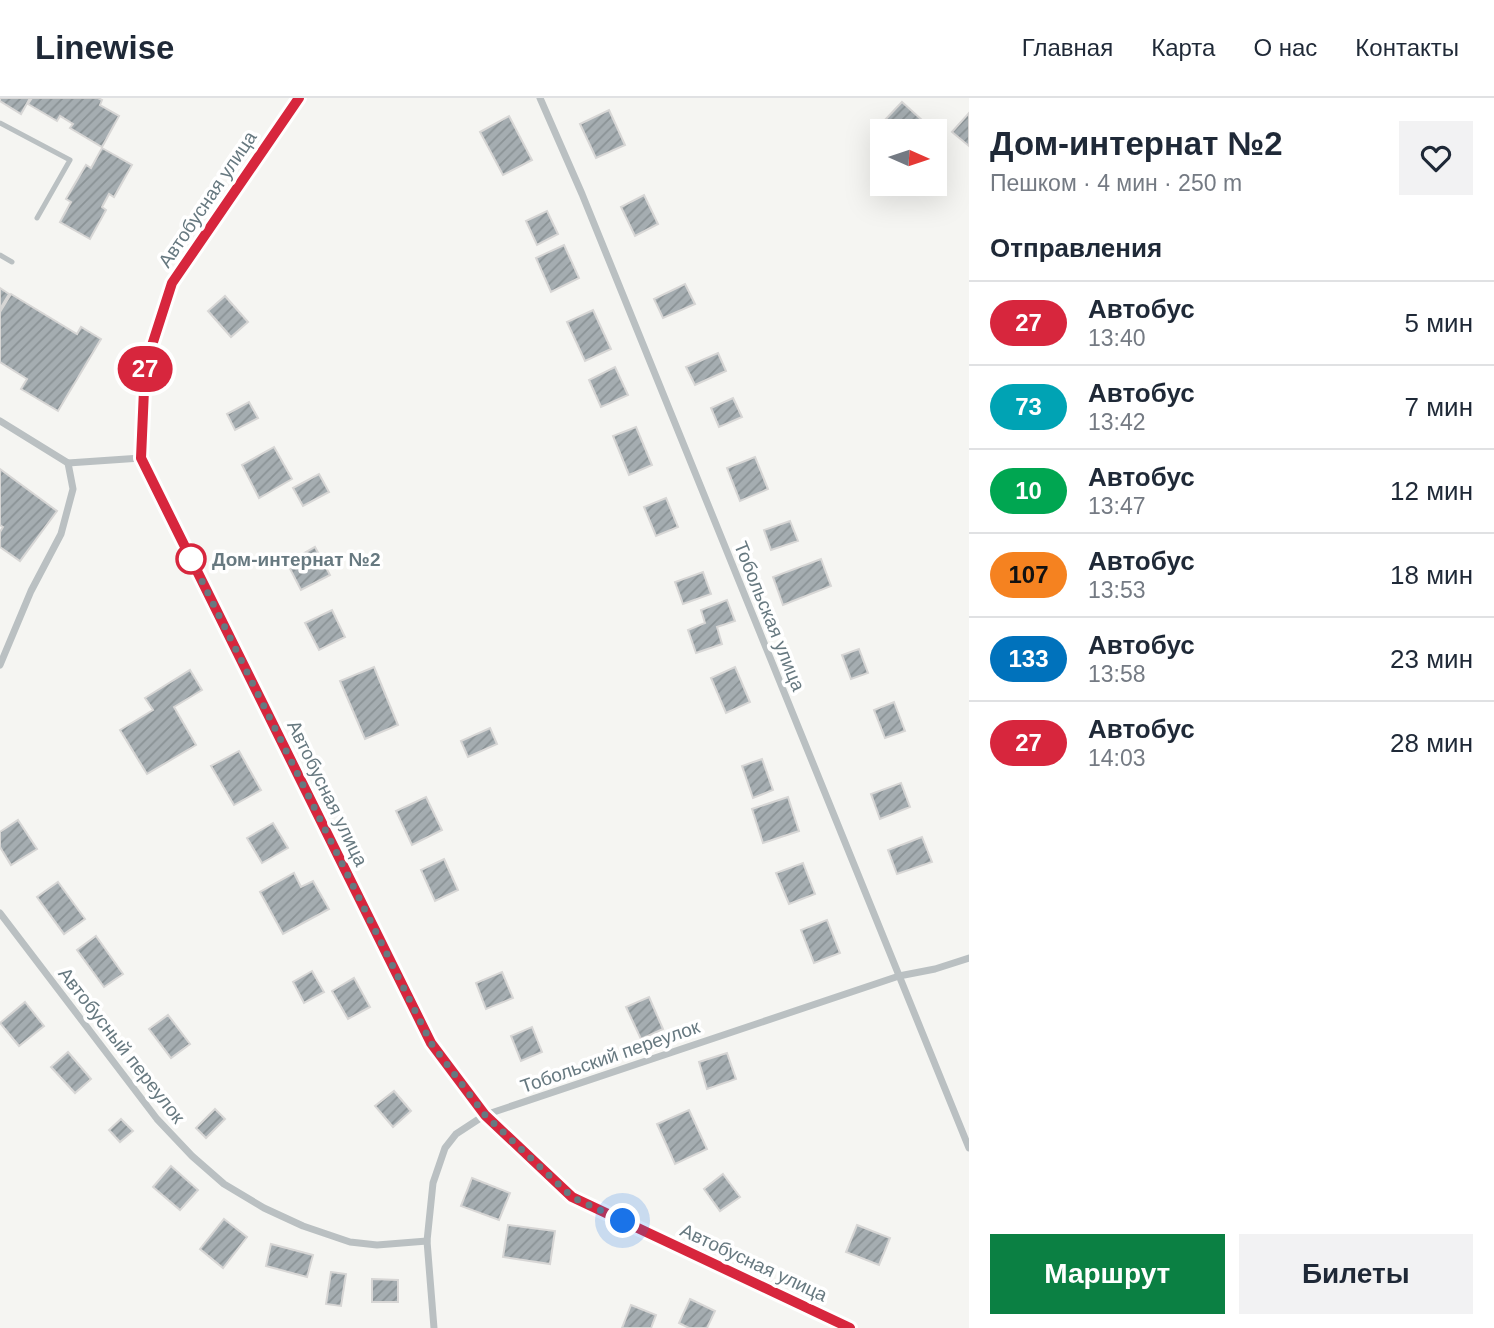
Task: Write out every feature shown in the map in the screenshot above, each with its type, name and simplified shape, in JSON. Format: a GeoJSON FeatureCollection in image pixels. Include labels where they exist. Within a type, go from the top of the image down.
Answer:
{"type":"FeatureCollection","features":[{"type":"Feature","properties":{"kind":"street","name":"Автобусная улица"},"geometry":{"type":"LineString","coordinates":[[299,98],[172,283],[145,367],[141,458],[431,1043],[485,1115],[572,1197],[850,1328]]}},
{"type":"Feature","properties":{"kind":"street","name":"Тобольская улица"},"geometry":{"type":"LineString","coordinates":[[540,98],[582,194],[969,1148]]}},
{"type":"Feature","properties":{"kind":"street"},"geometry":{"type":"LineString","coordinates":[[0,421],[68,463],[141,458]]}},
{"type":"Feature","properties":{"kind":"street"},"geometry":{"type":"LineString","coordinates":[[0,665],[31,591],[61,534],[73,489],[68,463]]}},
{"type":"Feature","properties":{"kind":"street","name":"Автобусный переулок"},"geometry":{"type":"LineString","coordinates":[[0,913],[157,1119],[192,1156],[225,1184],[293,1222],[350,1242],[377,1245],[427,1241]]}},
{"type":"Feature","properties":{"kind":"street","name":"Тобольский переулок"},"geometry":{"type":"LineString","coordinates":[[434,1328],[427,1241],[433,1183],[445,1148],[456,1134],[485,1115],[899,975],[934,969],[969,958]]}},
{"type":"Feature","properties":{"kind":"lane"},"geometry":{"type":"LineString","coordinates":[[0,123],[70,160],[37,218]]}},
{"type":"Feature","properties":{"kind":"lane"},"geometry":{"type":"LineString","coordinates":[[0,255],[12,262]]}},
{"type":"Feature","properties":{"kind":"building"},"geometry":{"type":"Polygon","coordinates":[[[0,98],[30,98],[21,114],[0,101],[0,98]]]}},
{"type":"Feature","properties":{"kind":"building"},"geometry":{"type":"Polygon","coordinates":[[[32,98],[98,98],[102,100],[100,105],[119,116],[102,147],[70,128],[73,124],[60,116],[57,121],[28,104],[32,98]]]}},
{"type":"Feature","properties":{"kind":"building"},"geometry":{"type":"Polygon","coordinates":[[[902,102],[921,119],[886,119],[902,102]]]}},
{"type":"Feature","properties":{"kind":"building"},"geometry":{"type":"Polygon","coordinates":[[[609,110],[625,145],[596,158],[580,124],[609,110]]]}},
{"type":"Feature","properties":{"kind":"building"},"geometry":{"type":"Polygon","coordinates":[[[969,113],[969,146],[952,132],[969,113]]]}},
{"type":"Feature","properties":{"kind":"building"},"geometry":{"type":"Polygon","coordinates":[[[509,116],[532,160],[503,175],[480,132],[509,116]]]}},
{"type":"Feature","properties":{"kind":"building"},"geometry":{"type":"Polygon","coordinates":[[[102,148],[132,165],[114,197],[109,194],[102,207],[106,210],[90,239],[60,222],[71,202],[66,199],[86,165],[91,168],[102,148]]]}},
{"type":"Feature","properties":{"kind":"building"},"geometry":{"type":"Polygon","coordinates":[[[644,195],[658,224],[635,236],[621,207],[644,195]]]}},
{"type":"Feature","properties":{"kind":"building"},"geometry":{"type":"Polygon","coordinates":[[[547,211],[558,234],[537,245],[526,221],[547,211]]]}},
{"type":"Feature","properties":{"kind":"building"},"geometry":{"type":"Polygon","coordinates":[[[564,245],[579,278],[551,292],[536,258],[564,245]]]}},
{"type":"Feature","properties":{"kind":"building"},"geometry":{"type":"Polygon","coordinates":[[[685,284],[695,304],[663,318],[654,299],[685,284]]]}},
{"type":"Feature","properties":{"kind":"building"},"geometry":{"type":"Polygon","coordinates":[[[0,288],[9,294],[0,309],[0,288]]]}},
{"type":"Feature","properties":{"kind":"building"},"geometry":{"type":"Polygon","coordinates":[[[11,294],[77,334],[81,327],[101,339],[58,411],[21,389],[27,379],[0,362],[0,312],[11,294]]]}},
{"type":"Feature","properties":{"kind":"building"},"geometry":{"type":"Polygon","coordinates":[[[225,296],[248,322],[231,337],[208,311],[225,296]]]}},
{"type":"Feature","properties":{"kind":"building"},"geometry":{"type":"Polygon","coordinates":[[[593,310],[611,349],[585,361],[567,322],[593,310]]]}},
{"type":"Feature","properties":{"kind":"building"},"geometry":{"type":"Polygon","coordinates":[[[718,353],[726,371],[695,385],[686,367],[718,353]]]}},
{"type":"Feature","properties":{"kind":"building"},"geometry":{"type":"Polygon","coordinates":[[[615,367],[628,395],[601,407],[589,380],[615,367]]]}},
{"type":"Feature","properties":{"kind":"building"},"geometry":{"type":"Polygon","coordinates":[[[733,398],[742,417],[719,427],[711,408],[733,398]]]}},
{"type":"Feature","properties":{"kind":"building"},"geometry":{"type":"Polygon","coordinates":[[[249,402],[258,418],[235,430],[227,414],[249,402]]]}},
{"type":"Feature","properties":{"kind":"building"},"geometry":{"type":"Polygon","coordinates":[[[636,427],[652,465],[629,475],[613,436],[636,427]]]}},
{"type":"Feature","properties":{"kind":"building"},"geometry":{"type":"Polygon","coordinates":[[[274,447],[292,479],[259,498],[242,465],[274,447]]]}},
{"type":"Feature","properties":{"kind":"building"},"geometry":{"type":"Polygon","coordinates":[[[755,457],[768,489],[740,501],[727,468],[755,457]]]}},
{"type":"Feature","properties":{"kind":"building"},"geometry":{"type":"Polygon","coordinates":[[[0,469],[57,511],[20,561],[0,547],[0,532],[3,527],[0,525],[0,469]]]}},
{"type":"Feature","properties":{"kind":"building"},"geometry":{"type":"Polygon","coordinates":[[[319,474],[329,492],[303,506],[293,488],[319,474]]]}},
{"type":"Feature","properties":{"kind":"building"},"geometry":{"type":"Polygon","coordinates":[[[666,498],[678,527],[656,536],[644,507],[666,498]]]}},
{"type":"Feature","properties":{"kind":"building"},"geometry":{"type":"Polygon","coordinates":[[[790,521],[798,541],[771,550],[764,530],[790,521]]]}},
{"type":"Feature","properties":{"kind":"building"},"geometry":{"type":"Polygon","coordinates":[[[315,547],[330,575],[301,590],[287,563],[315,547]]]}},
{"type":"Feature","properties":{"kind":"building"},"geometry":{"type":"Polygon","coordinates":[[[821,559],[831,586],[783,605],[773,577],[821,559]]]}},
{"type":"Feature","properties":{"kind":"building"},"geometry":{"type":"Polygon","coordinates":[[[703,572],[711,594],[683,604],[675,582],[703,572]]]}},
{"type":"Feature","properties":{"kind":"building"},"geometry":{"type":"Polygon","coordinates":[[[727,600],[735,621],[717,627],[722,644],[696,653],[688,630],[705,623],[701,610],[727,600]]]}},
{"type":"Feature","properties":{"kind":"building"},"geometry":{"type":"Polygon","coordinates":[[[332,610],[345,637],[319,650],[305,623],[332,610]]]}},
{"type":"Feature","properties":{"kind":"building"},"geometry":{"type":"Polygon","coordinates":[[[859,649],[868,673],[851,679],[842,655],[859,649]]]}},
{"type":"Feature","properties":{"kind":"building"},"geometry":{"type":"Polygon","coordinates":[[[374,667],[398,725],[365,739],[340,681],[374,667]]]}},
{"type":"Feature","properties":{"kind":"building"},"geometry":{"type":"Polygon","coordinates":[[[735,667],[750,702],[726,713],[711,678],[735,667]]]}},
{"type":"Feature","properties":{"kind":"building"},"geometry":{"type":"Polygon","coordinates":[[[190,670],[202,690],[174,707],[196,745],[147,774],[120,730],[153,710],[145,698],[190,670]]]}},
{"type":"Feature","properties":{"kind":"building"},"geometry":{"type":"Polygon","coordinates":[[[894,702],[905,731],[885,738],[874,710],[894,702]]]}},
{"type":"Feature","properties":{"kind":"building"},"geometry":{"type":"Polygon","coordinates":[[[490,728],[497,744],[468,757],[461,741],[490,728]]]}},
{"type":"Feature","properties":{"kind":"building"},"geometry":{"type":"Polygon","coordinates":[[[239,751],[261,790],[234,805],[211,766],[239,751]]]}},
{"type":"Feature","properties":{"kind":"building"},"geometry":{"type":"Polygon","coordinates":[[[762,759],[773,790],[753,798],[742,766],[762,759]]]}},
{"type":"Feature","properties":{"kind":"building"},"geometry":{"type":"Polygon","coordinates":[[[901,783],[910,807],[880,819],[871,794],[901,783]]]}},
{"type":"Feature","properties":{"kind":"building"},"geometry":{"type":"Polygon","coordinates":[[[426,797],[442,830],[412,845],[396,811],[426,797]]]}},
{"type":"Feature","properties":{"kind":"building"},"geometry":{"type":"Polygon","coordinates":[[[788,797],[799,831],[763,843],[752,809],[788,797]]]}},
{"type":"Feature","properties":{"kind":"building"},"geometry":{"type":"Polygon","coordinates":[[[18,820],[37,849],[11,865],[0,847],[0,832],[18,820]]]}},
{"type":"Feature","properties":{"kind":"building"},"geometry":{"type":"Polygon","coordinates":[[[273,823],[288,848],[262,863],[247,838],[273,823]]]}},
{"type":"Feature","properties":{"kind":"building"},"geometry":{"type":"Polygon","coordinates":[[[922,837],[932,862],[897,874],[888,850],[922,837]]]}},
{"type":"Feature","properties":{"kind":"building"},"geometry":{"type":"Polygon","coordinates":[[[444,859],[458,890],[435,901],[421,870],[444,859]]]}},
{"type":"Feature","properties":{"kind":"building"},"geometry":{"type":"Polygon","coordinates":[[[803,863],[815,894],[789,904],[776,873],[803,863]]]}},
{"type":"Feature","properties":{"kind":"building"},"geometry":{"type":"Polygon","coordinates":[[[294,873],[301,887],[313,881],[329,909],[283,934],[260,892],[294,873]]]}},
{"type":"Feature","properties":{"kind":"building"},"geometry":{"type":"Polygon","coordinates":[[[58,882],[85,919],[64,934],[37,897],[58,882]]]}},
{"type":"Feature","properties":{"kind":"building"},"geometry":{"type":"Polygon","coordinates":[[[827,920],[840,953],[814,963],[801,930],[827,920]]]}},
{"type":"Feature","properties":{"kind":"building"},"geometry":{"type":"Polygon","coordinates":[[[96,936],[123,974],[104,987],[77,950],[96,936]]]}},
{"type":"Feature","properties":{"kind":"building"},"geometry":{"type":"Polygon","coordinates":[[[312,971],[324,992],[304,1003],[293,982],[312,971]]]}},
{"type":"Feature","properties":{"kind":"building"},"geometry":{"type":"Polygon","coordinates":[[[502,972],[513,998],[486,1009],[476,983],[502,972]]]}},
{"type":"Feature","properties":{"kind":"building"},"geometry":{"type":"Polygon","coordinates":[[[354,978],[370,1007],[348,1019],[332,991],[354,978]]]}},
{"type":"Feature","properties":{"kind":"building"},"geometry":{"type":"Polygon","coordinates":[[[649,997],[663,1029],[641,1039],[626,1007],[649,997]]]}},
{"type":"Feature","properties":{"kind":"building"},"geometry":{"type":"Polygon","coordinates":[[[25,1002],[44,1026],[19,1046],[0,1023],[25,1002]]]}},
{"type":"Feature","properties":{"kind":"building"},"geometry":{"type":"Polygon","coordinates":[[[168,1015],[190,1044],[171,1058],[149,1029],[168,1015]]]}},
{"type":"Feature","properties":{"kind":"building"},"geometry":{"type":"Polygon","coordinates":[[[532,1027],[542,1052],[521,1061],[511,1036],[532,1027]]]}},
{"type":"Feature","properties":{"kind":"building"},"geometry":{"type":"Polygon","coordinates":[[[68,1052],[91,1079],[75,1093],[51,1067],[68,1052]]]}},
{"type":"Feature","properties":{"kind":"building"},"geometry":{"type":"Polygon","coordinates":[[[727,1053],[736,1079],[707,1089],[699,1062],[727,1053]]]}},
{"type":"Feature","properties":{"kind":"building"},"geometry":{"type":"Polygon","coordinates":[[[394,1091],[411,1111],[393,1127],[375,1106],[394,1091]]]}},
{"type":"Feature","properties":{"kind":"building"},"geometry":{"type":"Polygon","coordinates":[[[215,1109],[225,1119],[206,1138],[196,1128],[215,1109]]]}},
{"type":"Feature","properties":{"kind":"building"},"geometry":{"type":"Polygon","coordinates":[[[689,1110],[707,1149],[675,1164],[657,1124],[689,1110]]]}},
{"type":"Feature","properties":{"kind":"building"},"geometry":{"type":"Polygon","coordinates":[[[121,1119],[133,1131],[120,1142],[109,1130],[121,1119]]]}},
{"type":"Feature","properties":{"kind":"building"},"geometry":{"type":"Polygon","coordinates":[[[171,1166],[198,1190],[180,1210],[153,1187],[171,1166]]]}},
{"type":"Feature","properties":{"kind":"building"},"geometry":{"type":"Polygon","coordinates":[[[723,1174],[740,1197],[720,1211],[704,1189],[723,1174]]]}},
{"type":"Feature","properties":{"kind":"building"},"geometry":{"type":"Polygon","coordinates":[[[472,1178],[510,1193],[499,1220],[461,1206],[472,1178]]]}},
{"type":"Feature","properties":{"kind":"building"},"geometry":{"type":"Polygon","coordinates":[[[224,1219],[247,1237],[223,1268],[200,1249],[224,1219]]]}},
{"type":"Feature","properties":{"kind":"building"},"geometry":{"type":"Polygon","coordinates":[[[508,1225],[555,1231],[550,1264],[503,1257],[508,1225]]]}},
{"type":"Feature","properties":{"kind":"building"},"geometry":{"type":"Polygon","coordinates":[[[857,1225],[890,1238],[879,1265],[846,1252],[857,1225]]]}},
{"type":"Feature","properties":{"kind":"building"},"geometry":{"type":"Polygon","coordinates":[[[271,1244],[313,1255],[307,1277],[266,1266],[271,1244]]]}},
{"type":"Feature","properties":{"kind":"building"},"geometry":{"type":"Polygon","coordinates":[[[331,1272],[346,1274],[341,1306],[326,1304],[331,1272]]]}},
{"type":"Feature","properties":{"kind":"building"},"geometry":{"type":"Polygon","coordinates":[[[372,1279],[398,1280],[398,1302],[372,1302],[372,1279]]]}},
{"type":"Feature","properties":{"kind":"building"},"geometry":{"type":"Polygon","coordinates":[[[690,1299],[715,1311],[707,1328],[689,1328],[679,1323],[690,1299]]]}},
{"type":"Feature","properties":{"kind":"building"},"geometry":{"type":"Polygon","coordinates":[[[631,1305],[656,1315],[651,1328],[622,1328],[631,1305]]]}},
{"type":"Feature","properties":{"kind":"bus line","name":"27"},"geometry":{"type":"LineString","coordinates":[[299,98],[172,283],[145,367],[141,458],[431,1043],[485,1115],[572,1197],[850,1328]]}},
{"type":"Feature","properties":{"kind":"place","name":"Дом-интернат №2"},"geometry":{"type":"Point","coordinates":[191,559]}},
{"type":"Feature","properties":{"kind":"route"},"geometry":{"type":"LineString","coordinates":[[191,559],[431,1043],[485,1115],[572,1197],[623,1221]]}}]}
